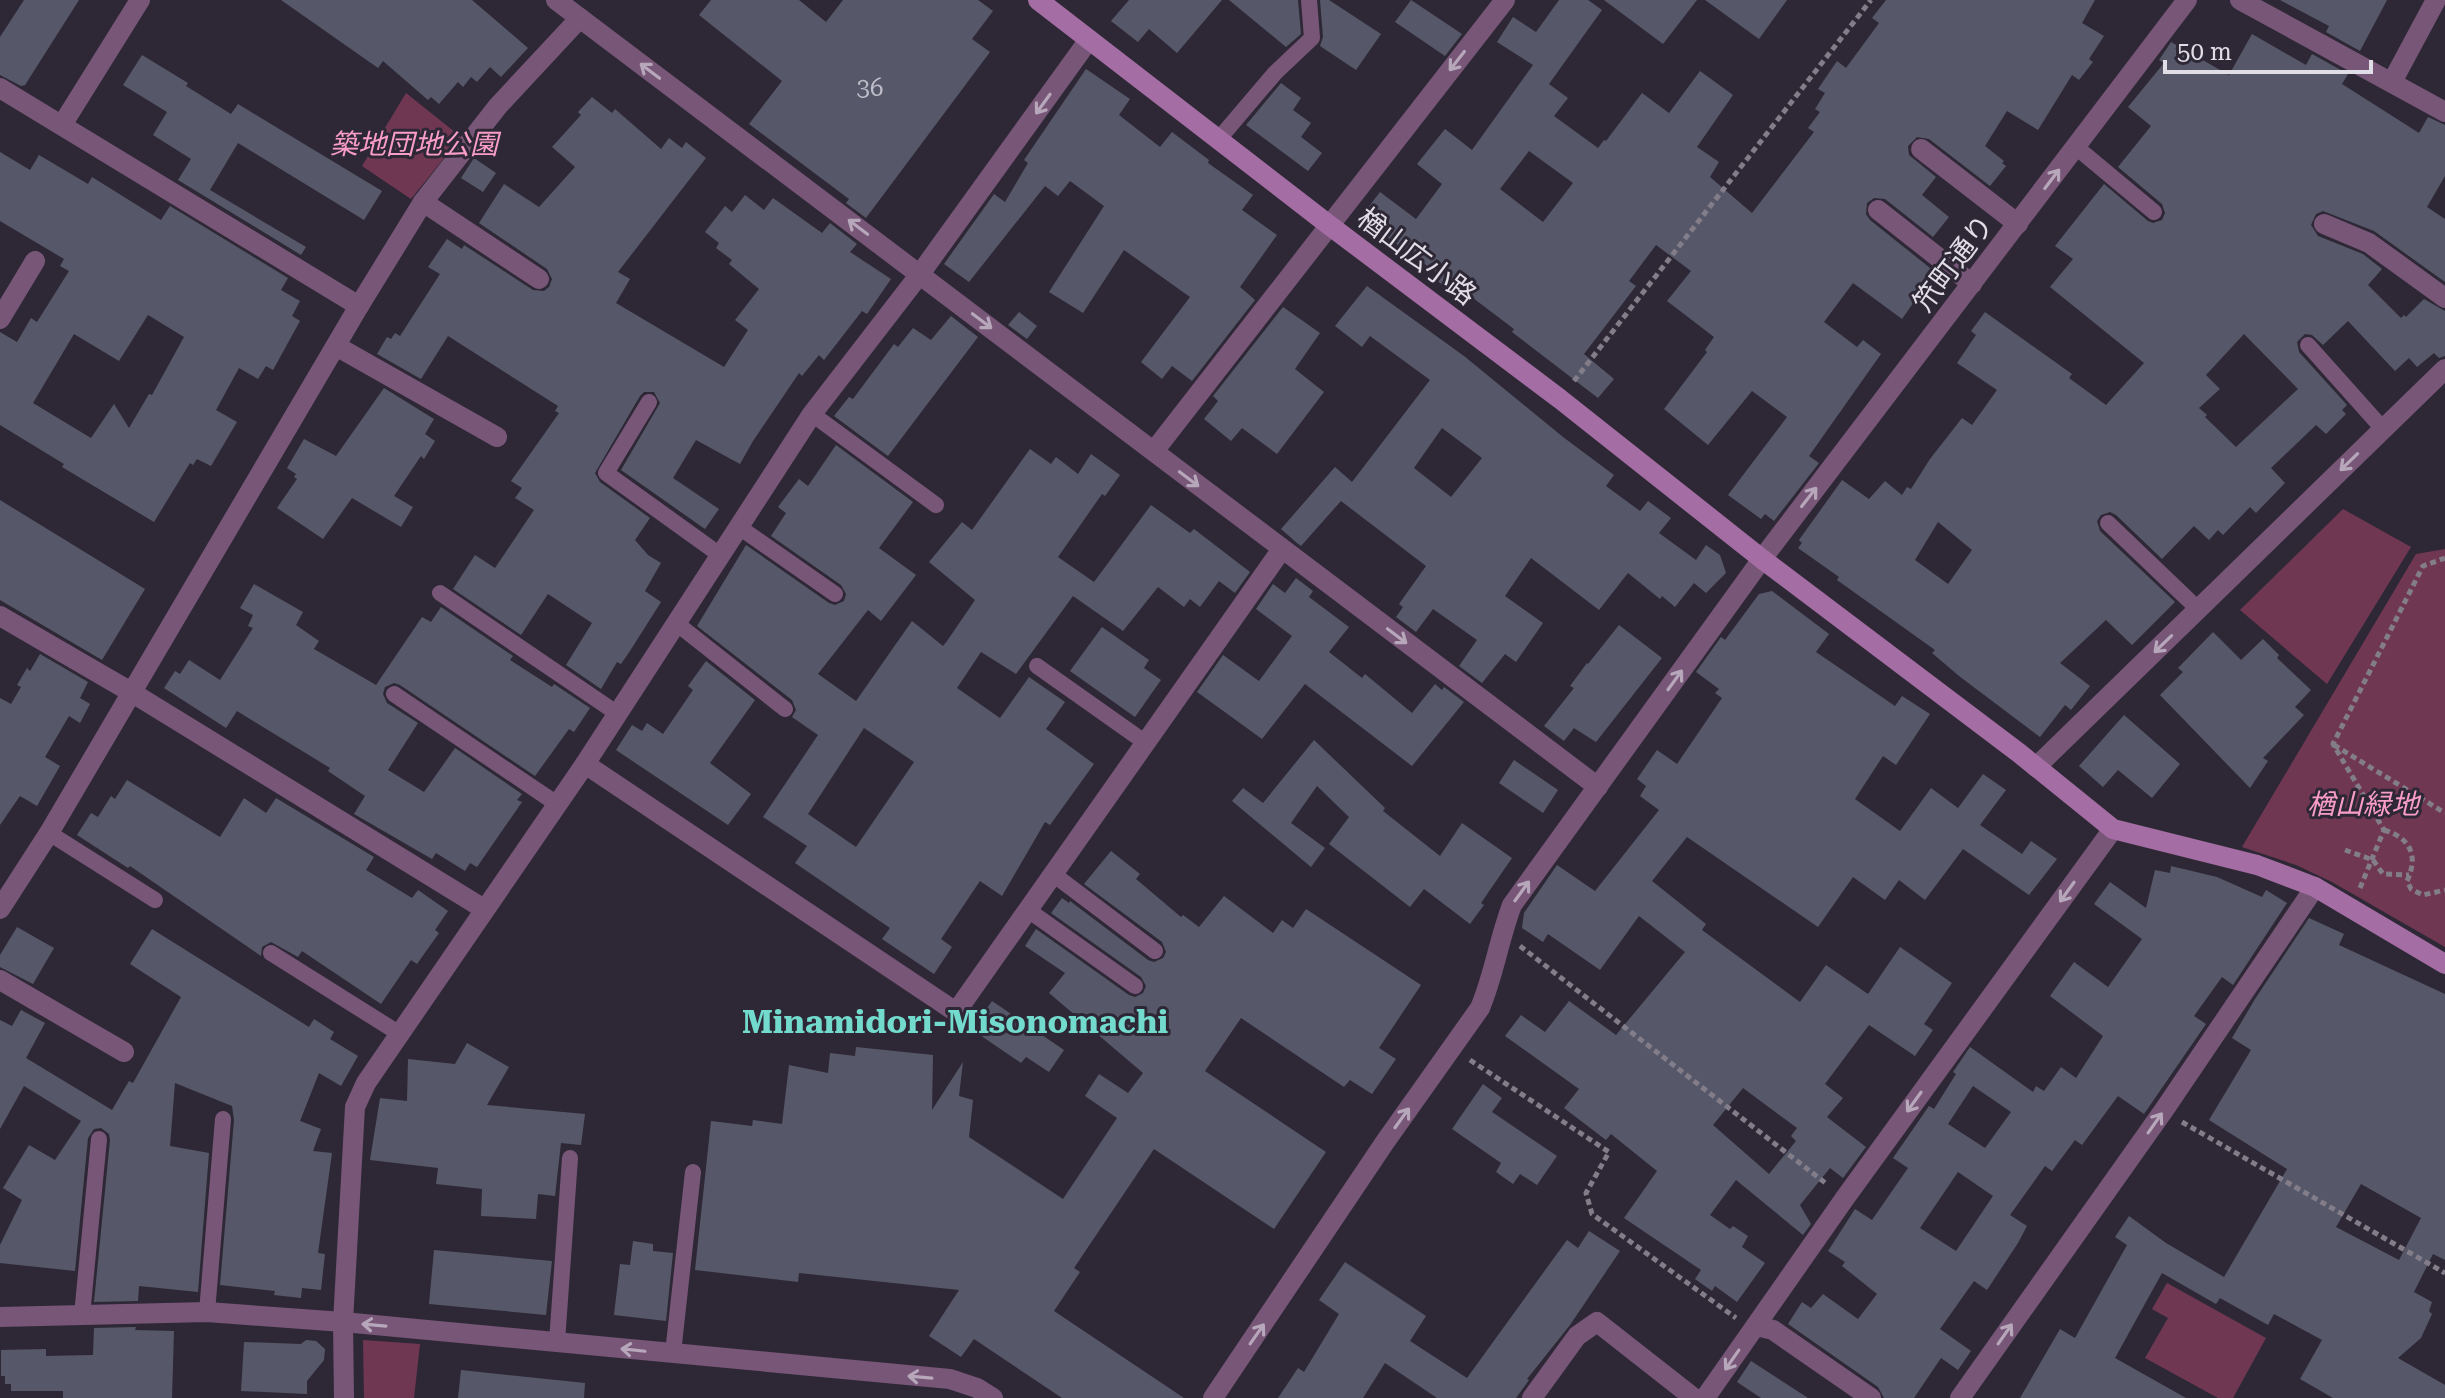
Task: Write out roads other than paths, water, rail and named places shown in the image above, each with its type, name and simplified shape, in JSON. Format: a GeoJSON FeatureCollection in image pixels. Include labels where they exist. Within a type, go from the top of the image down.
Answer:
{"type":"FeatureCollection","features":[{"type":"Feature","properties":{"kind":"street"},"geometry":{"type":"LineString","coordinates":[[62,125],[140,0]]}},
{"type":"Feature","properties":{"kind":"street"},"geometry":{"type":"LineString","coordinates":[[556,0],[1598,787]]}},
{"type":"Feature","properties":{"kind":"street","name":"楢山広小路"},"geometry":{"type":"LineString","coordinates":[[1038,0],[1560,399],[2113,829]]}},
{"type":"Feature","properties":{"kind":"street"},"geometry":{"type":"LineString","coordinates":[[1154,451],[1505,0]]}},
{"type":"Feature","properties":{"kind":"street","name":"笊町通り"},"geometry":{"type":"LineString","coordinates":[[1213,1398],[1385,1142],[1480,1008],[1512,905],[1762,559],[2187,0]]}},
{"type":"Feature","properties":{"kind":"street"},"geometry":{"type":"LineString","coordinates":[[2240,0],[2445,112]]}},
{"type":"Feature","properties":{"kind":"street"},"geometry":{"type":"LineString","coordinates":[[2392,82],[2436,0]]}},
{"type":"Feature","properties":{"kind":"street"},"geometry":{"type":"LineString","coordinates":[[0,909],[49,833],[423,202],[498,106],[580,18]]}},
{"type":"Feature","properties":{"kind":"street"},"geometry":{"type":"LineString","coordinates":[[344,1398],[343,1322],[355,1107],[366,1083],[585,764],[812,414],[920,274],[1088,41]]}},
{"type":"Feature","properties":{"kind":"street"},"geometry":{"type":"LineString","coordinates":[[0,88],[359,306]]}},
{"type":"Feature","properties":{"kind":"street"},"geometry":{"type":"LineString","coordinates":[[1921,149],[2018,224]]}},
{"type":"Feature","properties":{"kind":"street"},"geometry":{"type":"LineString","coordinates":[[423,202],[539,279]]}},
{"type":"Feature","properties":{"kind":"street"},"geometry":{"type":"LineString","coordinates":[[1878,210],[1972,284]]}},
{"type":"Feature","properties":{"kind":"street"},"geometry":{"type":"LineString","coordinates":[[2324,224],[2369,243],[2445,298]]}},
{"type":"Feature","properties":{"kind":"street"},"geometry":{"type":"LineString","coordinates":[[0,319],[35,261]]}},
{"type":"Feature","properties":{"kind":"street"},"geometry":{"type":"LineString","coordinates":[[336,346],[497,437]]}},
{"type":"Feature","properties":{"kind":"street"},"geometry":{"type":"LineString","coordinates":[[2036,767],[2445,369]]}},
{"type":"Feature","properties":{"kind":"street"},"geometry":{"type":"LineString","coordinates":[[585,764],[956,1012],[1282,549]]}},
{"type":"Feature","properties":{"kind":"street"},"geometry":{"type":"LineString","coordinates":[[0,616],[131,692],[484,909]]}},
{"type":"Feature","properties":{"kind":"street"},"geometry":{"type":"LineString","coordinates":[[1705,1398],[1845,1198],[2113,829],[2257,865],[2315,887],[2445,964]]}},
{"type":"Feature","properties":{"kind":"street"},"geometry":{"type":"LineString","coordinates":[[1960,1398],[2164,1110],[2315,887]]}},
{"type":"Feature","properties":{"kind":"street"},"geometry":{"type":"LineString","coordinates":[[0,980],[124,1052]]}},
{"type":"Feature","properties":{"kind":"street"},"geometry":{"type":"LineString","coordinates":[[0,1317],[207,1312],[343,1322],[950,1379],[977,1388],[993,1398]]}},
{"type":"Feature","properties":{"kind":"street"},"geometry":{"type":"LineString","coordinates":[[1532,1398],[1577,1336],[1597,1322],[1694,1398]]}},
{"type":"Feature","properties":{"kind":"street"},"geometry":{"type":"LineString","coordinates":[[1757,1326],[1773,1330],[1871,1398]]}},
{"type":"Feature","properties":{"kind":"lane"},"geometry":{"type":"LineString","coordinates":[[1218,140],[1275,73],[1312,38],[1309,0]]}},
{"type":"Feature","properties":{"kind":"lane"},"geometry":{"type":"LineString","coordinates":[[2076,147],[2154,212]]}},
{"type":"Feature","properties":{"kind":"lane"},"geometry":{"type":"LineString","coordinates":[[2308,345],[2383,429]]}},
{"type":"Feature","properties":{"kind":"lane"},"geometry":{"type":"LineString","coordinates":[[649,402],[606,473],[720,555]]}},
{"type":"Feature","properties":{"kind":"lane"},"geometry":{"type":"LineString","coordinates":[[812,414],[936,505]]}},
{"type":"Feature","properties":{"kind":"lane"},"geometry":{"type":"LineString","coordinates":[[2108,523],[2198,609]]}},
{"type":"Feature","properties":{"kind":"lane"},"geometry":{"type":"LineString","coordinates":[[739,527],[835,594]]}},
{"type":"Feature","properties":{"kind":"lane"},"geometry":{"type":"LineString","coordinates":[[440,593],[618,714]]}},
{"type":"Feature","properties":{"kind":"lane"},"geometry":{"type":"LineString","coordinates":[[676,623],[785,709]]}},
{"type":"Feature","properties":{"kind":"lane"},"geometry":{"type":"LineString","coordinates":[[1037,666],[1146,743]]}},
{"type":"Feature","properties":{"kind":"lane"},"geometry":{"type":"LineString","coordinates":[[394,694],[557,804]]}},
{"type":"Feature","properties":{"kind":"lane"},"geometry":{"type":"LineString","coordinates":[[49,833],[155,900]]}},
{"type":"Feature","properties":{"kind":"lane"},"geometry":{"type":"LineString","coordinates":[[1053,874],[1155,951]]}},
{"type":"Feature","properties":{"kind":"lane"},"geometry":{"type":"LineString","coordinates":[[1028,910],[1135,986]]}},
{"type":"Feature","properties":{"kind":"lane"},"geometry":{"type":"LineString","coordinates":[[271,953],[400,1034]]}},
{"type":"Feature","properties":{"kind":"lane"},"geometry":{"type":"LineString","coordinates":[[207,1312],[223,1119]]}},
{"type":"Feature","properties":{"kind":"lane"},"geometry":{"type":"LineString","coordinates":[[82,1315],[99,1139]]}},
{"type":"Feature","properties":{"kind":"lane"},"geometry":{"type":"LineString","coordinates":[[557,1342],[570,1158]]}},
{"type":"Feature","properties":{"kind":"lane"},"geometry":{"type":"LineString","coordinates":[[673,1353],[693,1172]]}},
{"type":"Feature","properties":{"kind":"district","name":"Minamidori-Misonomachi"},"geometry":{"type":"Point","coordinates":[955,1022]}},
{"type":"Feature","properties":{"kind":"park label","name":"築地団地公園"},"geometry":{"type":"Point","coordinates":[414,144]}},
{"type":"Feature","properties":{"kind":"park label","name":"楢山緑地"},"geometry":{"type":"Point","coordinates":[2363,804]}}]}
